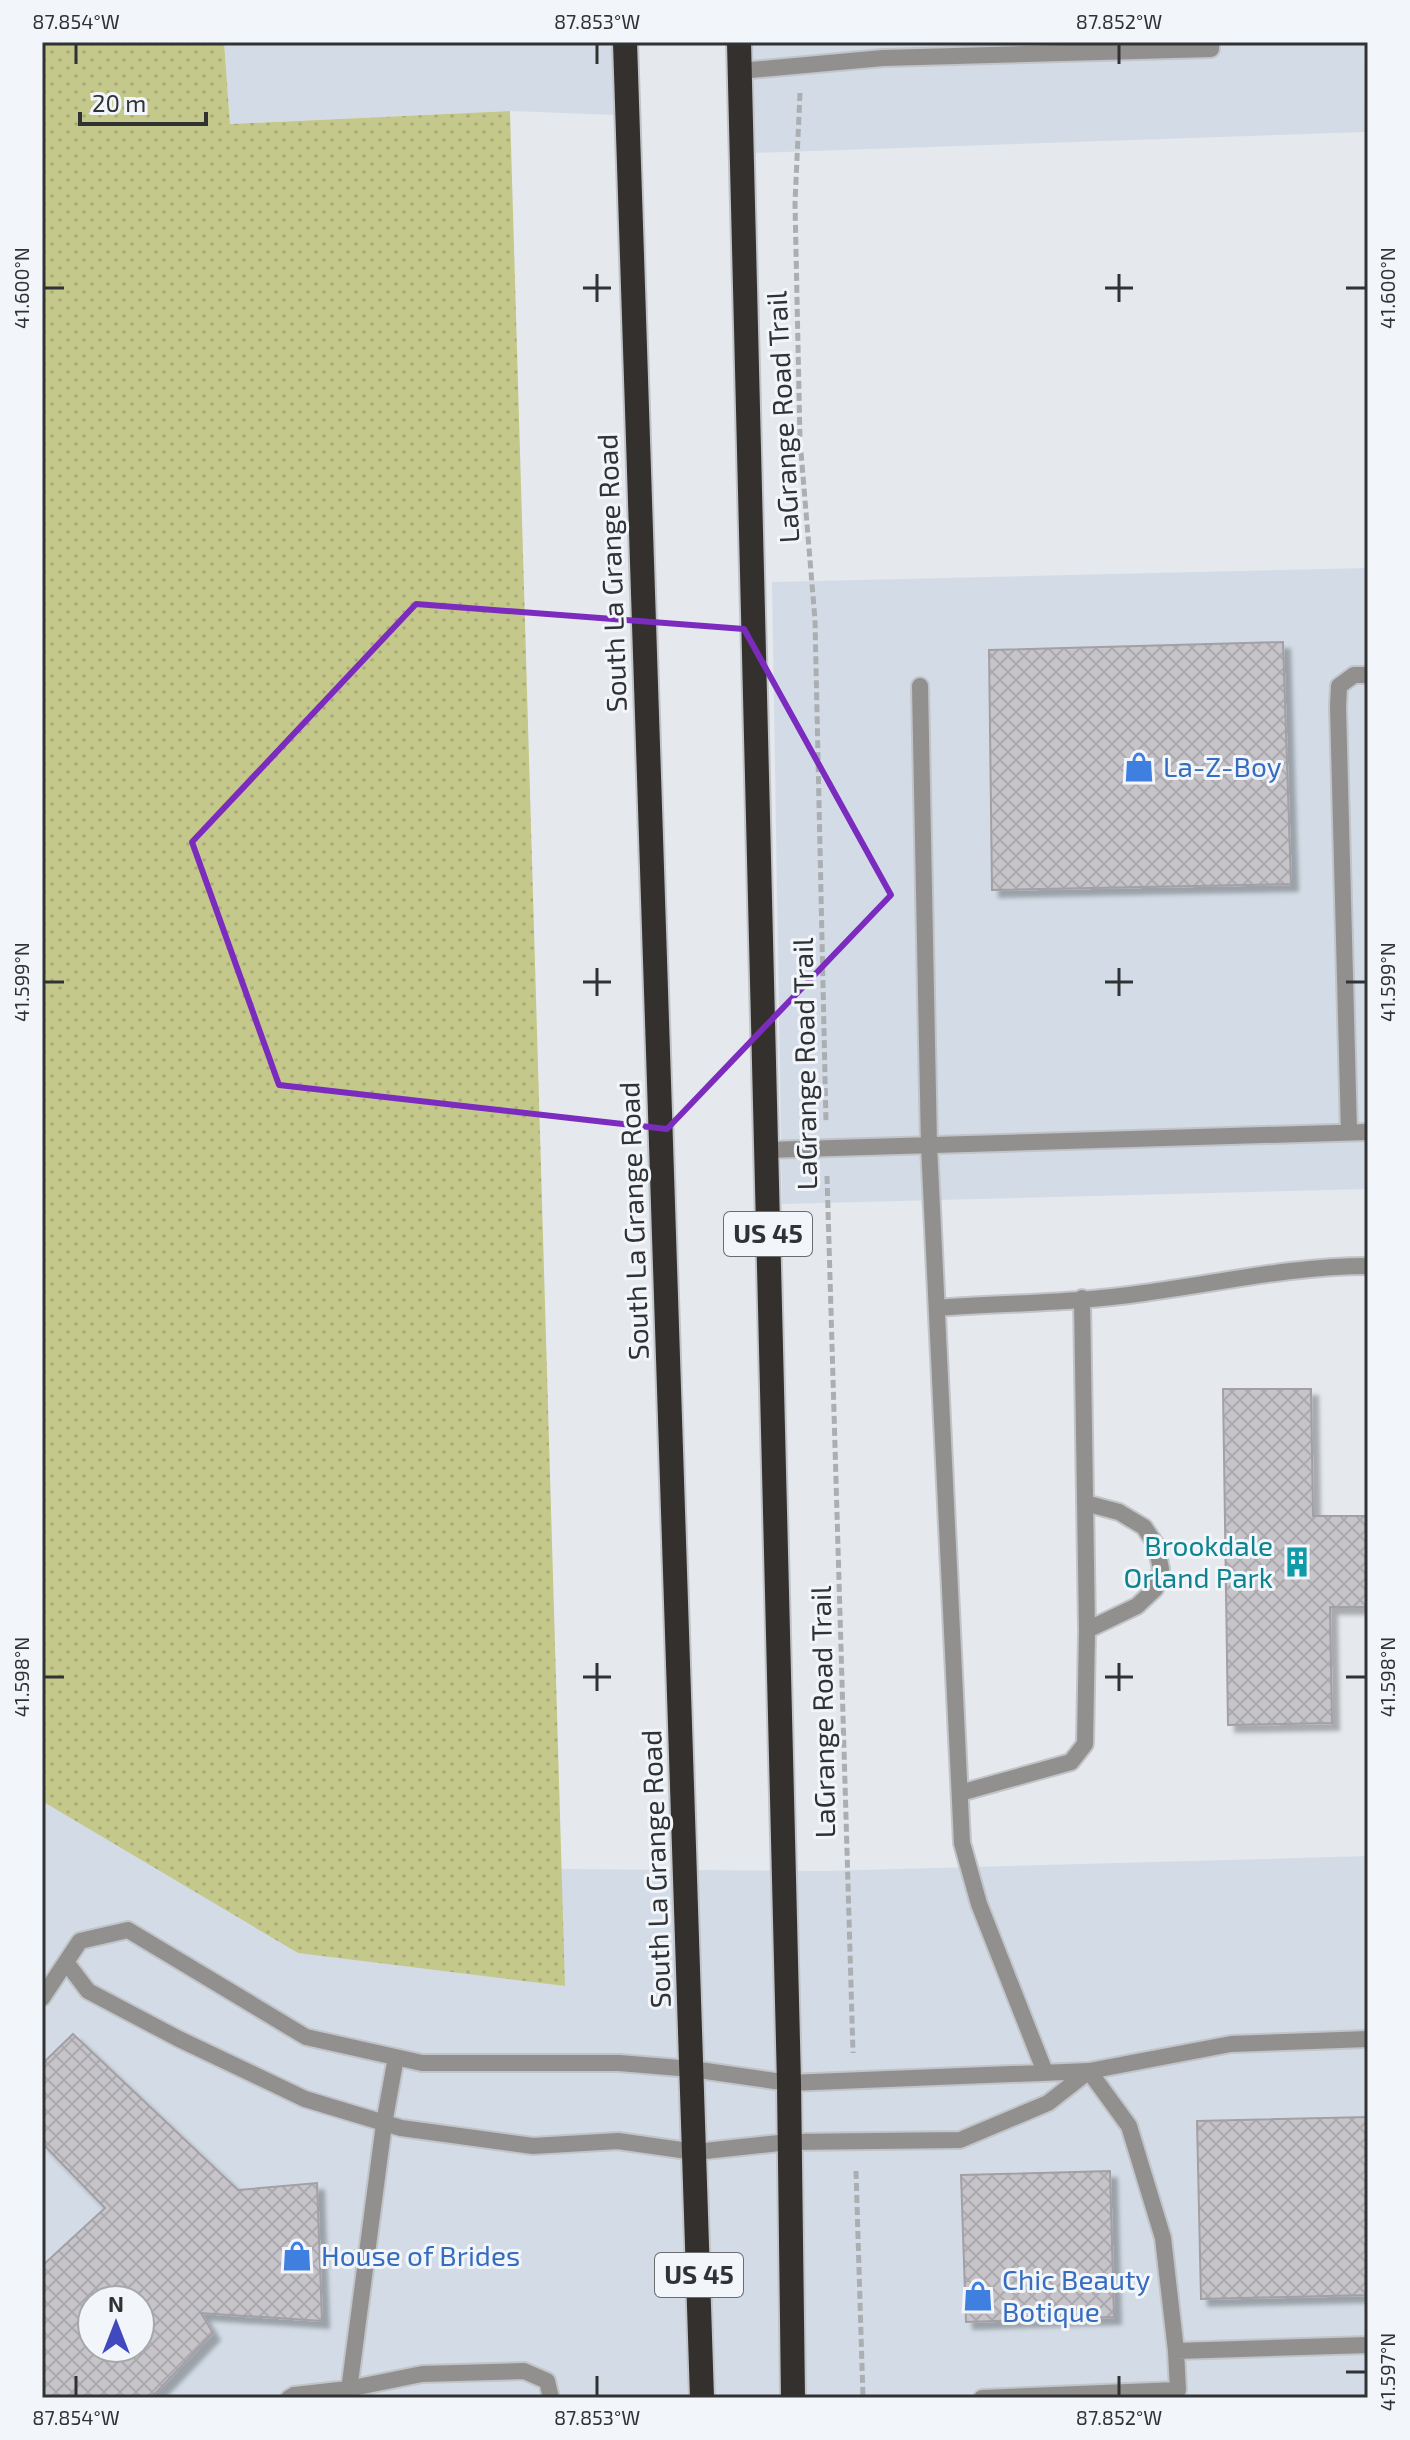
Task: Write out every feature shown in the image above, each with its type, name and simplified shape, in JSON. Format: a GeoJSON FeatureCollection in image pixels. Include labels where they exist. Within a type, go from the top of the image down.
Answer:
{"type":"FeatureCollection","features":[{"type":"Feature","properties":{"kind":"highway","name":"South La Grange Road"},"geometry":{"type":"LineString","coordinates":[[625,42],[702,2398]]}},
{"type":"Feature","properties":{"kind":"highway","name":"US 45"},"geometry":{"type":"LineString","coordinates":[[739,42],[789,2083],[793,2398]]}},
{"type":"Feature","properties":{"kind":"lane"},"geometry":{"type":"LineString","coordinates":[[740,71],[802,65],[882,50],[1211,49],[1211,42]]}},
{"type":"Feature","properties":{"kind":"lane"},"geometry":{"type":"LineString","coordinates":[[1349,1132],[1338,697],[1339,686],[1354,675],[1368,675]]}},
{"type":"Feature","properties":{"kind":"lane"},"geometry":{"type":"LineString","coordinates":[[920,686],[929,1145],[962,1843],[972,1883],[1045,2072]]}},
{"type":"Feature","properties":{"kind":"lane"},"geometry":{"type":"LineString","coordinates":[[766,1150],[1368,1132]]}},
{"type":"Feature","properties":{"kind":"lane"},"geometry":{"type":"LineString","coordinates":[[937,1308],[1142,1293],[1257,1274],[1332,1266],[1368,1266]]}},
{"type":"Feature","properties":{"kind":"lane"},"geometry":{"type":"LineString","coordinates":[[960,1793],[1071,1762],[1085,1744],[1087,1630],[1082,1298]]}},
{"type":"Feature","properties":{"kind":"lane"},"geometry":{"type":"LineString","coordinates":[[1085,1503],[1119,1512],[1144,1527],[1156,1545],[1161,1569],[1155,1589],[1137,1606],[1087,1630]]}},
{"type":"Feature","properties":{"kind":"lane"},"geometry":{"type":"LineString","coordinates":[[42,1998],[80,1941],[128,1930],[306,2037],[422,2063],[619,2063],[692,2069],[789,2083],[1089,2071],[1231,2044],[1368,2039]]}},
{"type":"Feature","properties":{"kind":"lane"},"geometry":{"type":"LineString","coordinates":[[66,1962],[88,1991],[179,2039],[305,2099],[401,2128],[533,2146],[618,2141],[695,2152],[789,2142],[960,2140],[1048,2103],[1089,2071]]}},
{"type":"Feature","properties":{"kind":"lane"},"geometry":{"type":"LineString","coordinates":[[348,2394],[384,2124],[396,2057]]}},
{"type":"Feature","properties":{"kind":"lane"},"geometry":{"type":"LineString","coordinates":[[982,2398],[1179,2394],[1163,2238],[1129,2126],[1089,2071]]}},
{"type":"Feature","properties":{"kind":"lane"},"geometry":{"type":"LineString","coordinates":[[1176,2351],[1368,2345]]}},
{"type":"Feature","properties":{"kind":"lane"},"geometry":{"type":"LineString","coordinates":[[289,2398],[294,2395],[348,2394],[422,2374],[524,2371],[547,2381],[551,2398]]}},
{"type":"Feature","properties":{"kind":"path","name":"LaGrange Road Trail"},"geometry":{"type":"LineString","coordinates":[[802,65],[795,203],[799,424],[815,620],[826,1148],[854,2080]]}},
{"type":"Feature","properties":{"kind":"path"},"geometry":{"type":"LineString","coordinates":[[856,2141],[863,2398]]}},
{"type":"Feature","properties":{"kind":"highlighted area"},"geometry":{"type":"Polygon","coordinates":[[[416,604],[744,629],[891,895],[667,1129],[279,1085],[192,842],[416,604]]]}},
{"type":"Feature","properties":{"kind":"shaded area"},"geometry":{"type":"Polygon","coordinates":[[[224,42],[613,42],[615,115],[510,111],[230,124],[224,42]]]}},
{"type":"Feature","properties":{"kind":"shaded area"},"geometry":{"type":"Polygon","coordinates":[[[749,42],[1364,42],[1365,132],[752,153],[749,42]]]}},
{"type":"Feature","properties":{"kind":"shaded area"},"geometry":{"type":"Polygon","coordinates":[[[1368,568],[1368,1189],[782,1204],[772,582],[1368,568]]]}},
{"type":"Feature","properties":{"kind":"shaded area"},"geometry":{"type":"Polygon","coordinates":[[[42,1801],[564,1986],[561,1869],[824,1871],[1368,1856],[1368,2398],[42,2398],[42,1801]]]}},
{"type":"Feature","properties":{"kind":"green space"},"geometry":{"type":"Polygon","coordinates":[[[42,42],[224,42],[230,124],[510,111],[565,1986],[298,1953],[42,1801],[42,42]]]}},
{"type":"Feature","properties":{"kind":"building","name":"La-Z-Boy"},"geometry":{"type":"Polygon","coordinates":[[[1283,642],[1291,884],[992,890],[989,650],[1283,642]]]}},
{"type":"Feature","properties":{"kind":"building","name":"Brookdale Orland Park"},"geometry":{"type":"Polygon","coordinates":[[[1223,1389],[1311,1389],[1313,1516],[1368,1516],[1368,1607],[1330,1607],[1332,1723],[1228,1725],[1223,1389]]]}},
{"type":"Feature","properties":{"kind":"building"},"geometry":{"type":"Polygon","coordinates":[[[73,2034],[238,2190],[317,2183],[322,2321],[201,2313],[213,2333],[151,2398],[42,2398],[42,2266],[105,2208],[42,2143],[42,2064],[73,2034]]]}},
{"type":"Feature","properties":{"kind":"building"},"geometry":{"type":"Polygon","coordinates":[[[1368,2117],[1368,2295],[1201,2299],[1197,2121],[1368,2117]]]}},
{"type":"Feature","properties":{"kind":"building"},"geometry":{"type":"Polygon","coordinates":[[[1110,2171],[1114,2317],[966,2322],[961,2175],[1110,2171]]]}},
{"type":"Feature","properties":{"kind":"place","name":"La-Z-Boy"},"geometry":{"type":"Point","coordinates":[1139,767]}},
{"type":"Feature","properties":{"kind":"place","name":"Brookdale Orland Park"},"geometry":{"type":"Point","coordinates":[1297,1562]}},
{"type":"Feature","properties":{"kind":"place","name":"House of Brides"},"geometry":{"type":"Point","coordinates":[297,2256]}},
{"type":"Feature","properties":{"kind":"place","name":"Chic Beauty Botique"},"geometry":{"type":"Point","coordinates":[978,2296]}}]}
